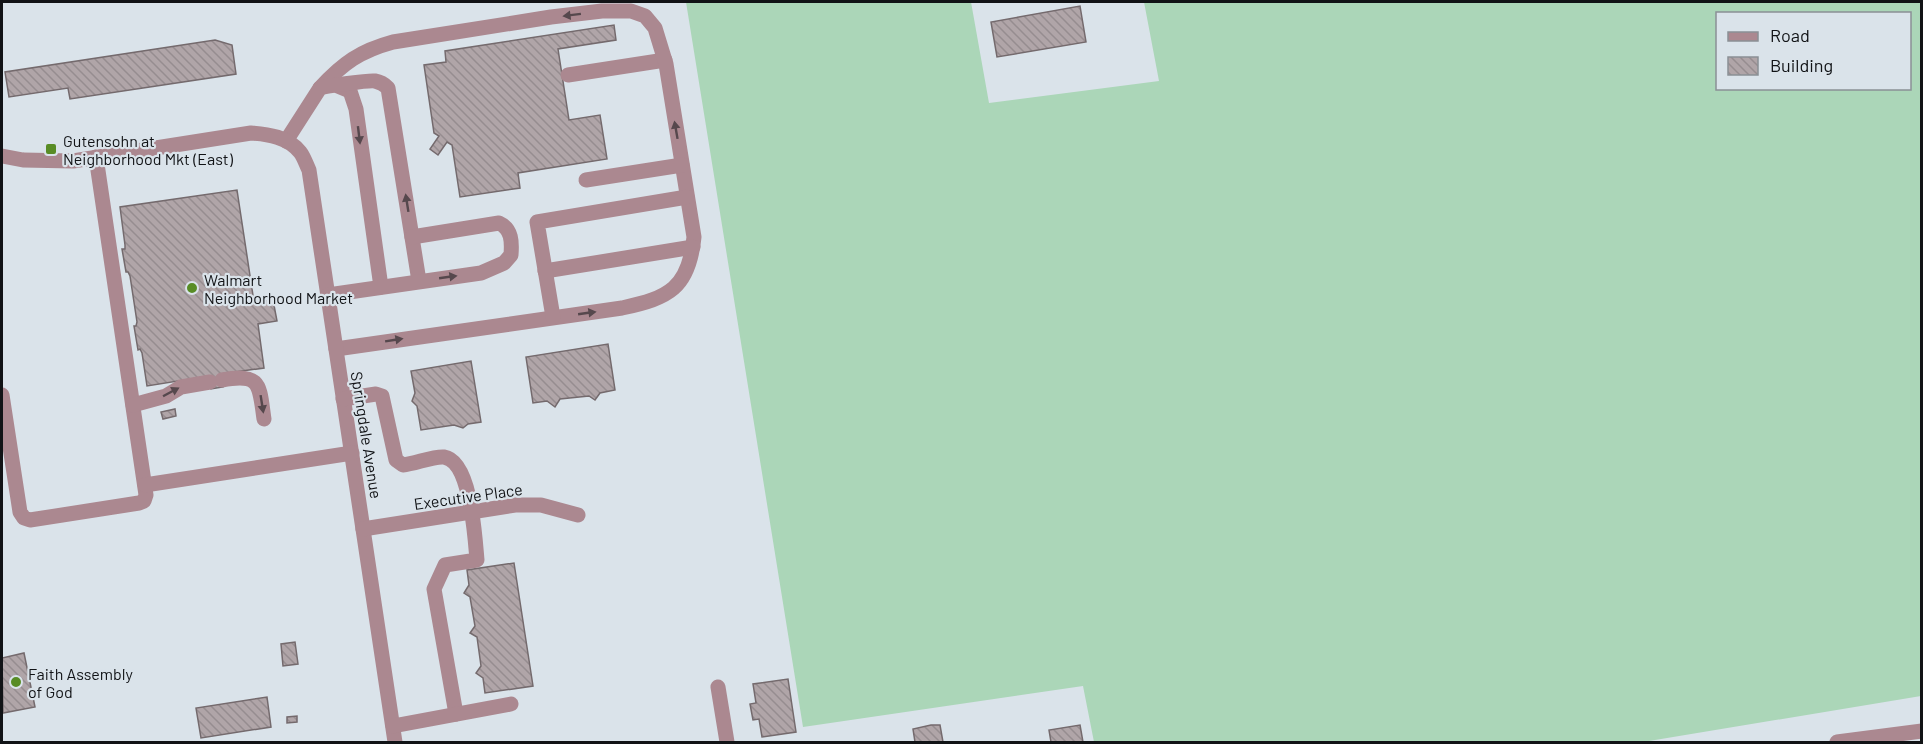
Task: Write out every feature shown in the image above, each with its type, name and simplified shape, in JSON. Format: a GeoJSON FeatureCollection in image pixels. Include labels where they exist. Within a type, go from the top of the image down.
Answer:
{"type":"FeatureCollection","features":[{"type":"Feature","properties":{"kind":"street"},"geometry":{"type":"LineString","coordinates":[[2,156],[46,162],[73,161],[250,133],[270,134],[286,141],[320,88],[350,60],[377,46],[459,31],[602,11],[631,11],[645,16],[655,28],[665,60],[694,237],[685,275],[677,287],[666,296],[622,308],[336,349]]}},
{"type":"Feature","properties":{"kind":"street"},"geometry":{"type":"LineString","coordinates":[[568,75],[665,60]]}},
{"type":"Feature","properties":{"kind":"street"},"geometry":{"type":"LineString","coordinates":[[320,88],[374,81],[383,83],[388,88],[419,281]]}},
{"type":"Feature","properties":{"kind":"street"},"geometry":{"type":"LineString","coordinates":[[338,86],[350,91],[356,109],[381,287]]}},
{"type":"Feature","properties":{"kind":"street","name":"Springdale Avenue"},"geometry":{"type":"LineString","coordinates":[[286,141],[300,152],[309,170],[396,742]]}},
{"type":"Feature","properties":{"kind":"street"},"geometry":{"type":"LineString","coordinates":[[2,395],[4,422],[20,512],[24,518],[30,520],[144,501],[145,485],[96,157]]}},
{"type":"Feature","properties":{"kind":"street"},"geometry":{"type":"LineString","coordinates":[[586,180],[682,165]]}},
{"type":"Feature","properties":{"kind":"street"},"geometry":{"type":"LineString","coordinates":[[553,317],[537,222],[687,197]]}},
{"type":"Feature","properties":{"kind":"street"},"geometry":{"type":"LineString","coordinates":[[328,295],[481,273],[504,263],[511,255],[510,234],[505,226],[499,223],[412,237]]}},
{"type":"Feature","properties":{"kind":"street"},"geometry":{"type":"LineString","coordinates":[[545,271],[693,247]]}},
{"type":"Feature","properties":{"kind":"street"},"geometry":{"type":"LineString","coordinates":[[133,405],[166,396],[181,387],[242,377],[256,384],[260,391],[264,419]]}},
{"type":"Feature","properties":{"kind":"street"},"geometry":{"type":"LineString","coordinates":[[343,399],[376,394],[382,396],[396,460],[403,465],[445,457],[453,461],[458,468],[472,512],[477,560],[445,565],[434,589],[456,714]]}},
{"type":"Feature","properties":{"kind":"street"},"geometry":{"type":"LineString","coordinates":[[145,485],[352,453]]}},
{"type":"Feature","properties":{"kind":"street","name":"Executive Place"},"geometry":{"type":"LineString","coordinates":[[363,529],[515,506],[541,505],[578,515]]}},
{"type":"Feature","properties":{"kind":"street"},"geometry":{"type":"LineString","coordinates":[[718,687],[727,742]]}},
{"type":"Feature","properties":{"kind":"street"},"geometry":{"type":"LineString","coordinates":[[393,726],[512,704]]}},
{"type":"Feature","properties":{"kind":"street"},"geometry":{"type":"LineString","coordinates":[[1837,742],[1913,736]]}},
{"type":"Feature","properties":{"kind":"green space"},"geometry":{"type":"Polygon","coordinates":[[[686,2],[971,2],[989,103],[1159,81],[1144,2],[1921,2],[1921,696],[1643,742],[1094,742],[1083,686],[803,727],[686,2]]]}},
{"type":"Feature","properties":{"kind":"building"},"geometry":{"type":"Polygon","coordinates":[[[1080,6],[1086,42],[997,57],[991,22],[1080,6]]]}},
{"type":"Feature","properties":{"kind":"building"},"geometry":{"type":"Polygon","coordinates":[[[614,25],[616,40],[558,49],[569,120],[600,115],[607,159],[518,173],[520,188],[460,197],[452,145],[447,142],[438,155],[430,149],[439,136],[434,133],[424,65],[446,62],[445,51],[614,25]]]}},
{"type":"Feature","properties":{"kind":"building"},"geometry":{"type":"Polygon","coordinates":[[[215,40],[232,45],[236,74],[70,99],[68,88],[9,97],[5,72],[215,40]]]}},
{"type":"Feature","properties":{"kind":"building","name":"Walmart Neighborhood Market"},"geometry":{"type":"Polygon","coordinates":[[[237,190],[254,302],[273,300],[277,321],[258,324],[264,368],[221,374],[223,387],[211,389],[209,376],[147,386],[142,353],[140,349],[138,350],[134,326],[137,322],[130,276],[126,272],[122,249],[125,249],[125,245],[120,207],[237,190]]]}},
{"type":"Feature","properties":{"kind":"building"},"geometry":{"type":"Polygon","coordinates":[[[608,344],[615,390],[600,393],[595,400],[589,396],[560,399],[555,407],[547,401],[533,403],[526,357],[608,344]]]}},
{"type":"Feature","properties":{"kind":"building"},"geometry":{"type":"Polygon","coordinates":[[[471,361],[481,422],[468,424],[463,428],[454,425],[421,430],[417,406],[412,401],[415,393],[411,371],[471,361]]]}},
{"type":"Feature","properties":{"kind":"building"},"geometry":{"type":"Polygon","coordinates":[[[175,409],[176,416],[163,419],[161,412],[175,409]]]}},
{"type":"Feature","properties":{"kind":"building"},"geometry":{"type":"Polygon","coordinates":[[[514,563],[533,686],[485,693],[483,678],[476,673],[481,666],[477,637],[470,633],[475,626],[470,597],[464,593],[469,585],[467,570],[514,563]]]}},
{"type":"Feature","properties":{"kind":"building"},"geometry":{"type":"Polygon","coordinates":[[[295,642],[298,664],[283,666],[281,644],[295,642]]]}},
{"type":"Feature","properties":{"kind":"building","name":"Faith Assembly of God"},"geometry":{"type":"Polygon","coordinates":[[[24,653],[35,707],[3,713],[2,658],[24,653]]]}},
{"type":"Feature","properties":{"kind":"building"},"geometry":{"type":"Polygon","coordinates":[[[788,679],[796,732],[762,737],[759,719],[753,720],[750,704],[756,703],[753,684],[788,679]]]}},
{"type":"Feature","properties":{"kind":"building"},"geometry":{"type":"Polygon","coordinates":[[[267,697],[271,727],[201,738],[196,708],[267,697]]]}},
{"type":"Feature","properties":{"kind":"building"},"geometry":{"type":"Polygon","coordinates":[[[297,716],[297,722],[287,723],[287,717],[297,716]]]}},
{"type":"Feature","properties":{"kind":"building"},"geometry":{"type":"Polygon","coordinates":[[[940,725],[943,742],[915,742],[913,729],[940,725]]]}},
{"type":"Feature","properties":{"kind":"building"},"geometry":{"type":"Polygon","coordinates":[[[1080,725],[1083,742],[1051,742],[1049,730],[1080,725]]]}},
{"type":"Feature","properties":{"kind":"place","name":"Gutensohn at Neighborhood Mkt (East)"},"geometry":{"type":"Point","coordinates":[51,149]}},
{"type":"Feature","properties":{"kind":"place","name":"Walmart Neighborhood Market"},"geometry":{"type":"Point","coordinates":[192,288]}},
{"type":"Feature","properties":{"kind":"place","name":"Faith Assembly of God"},"geometry":{"type":"Point","coordinates":[16,682]}}]}
